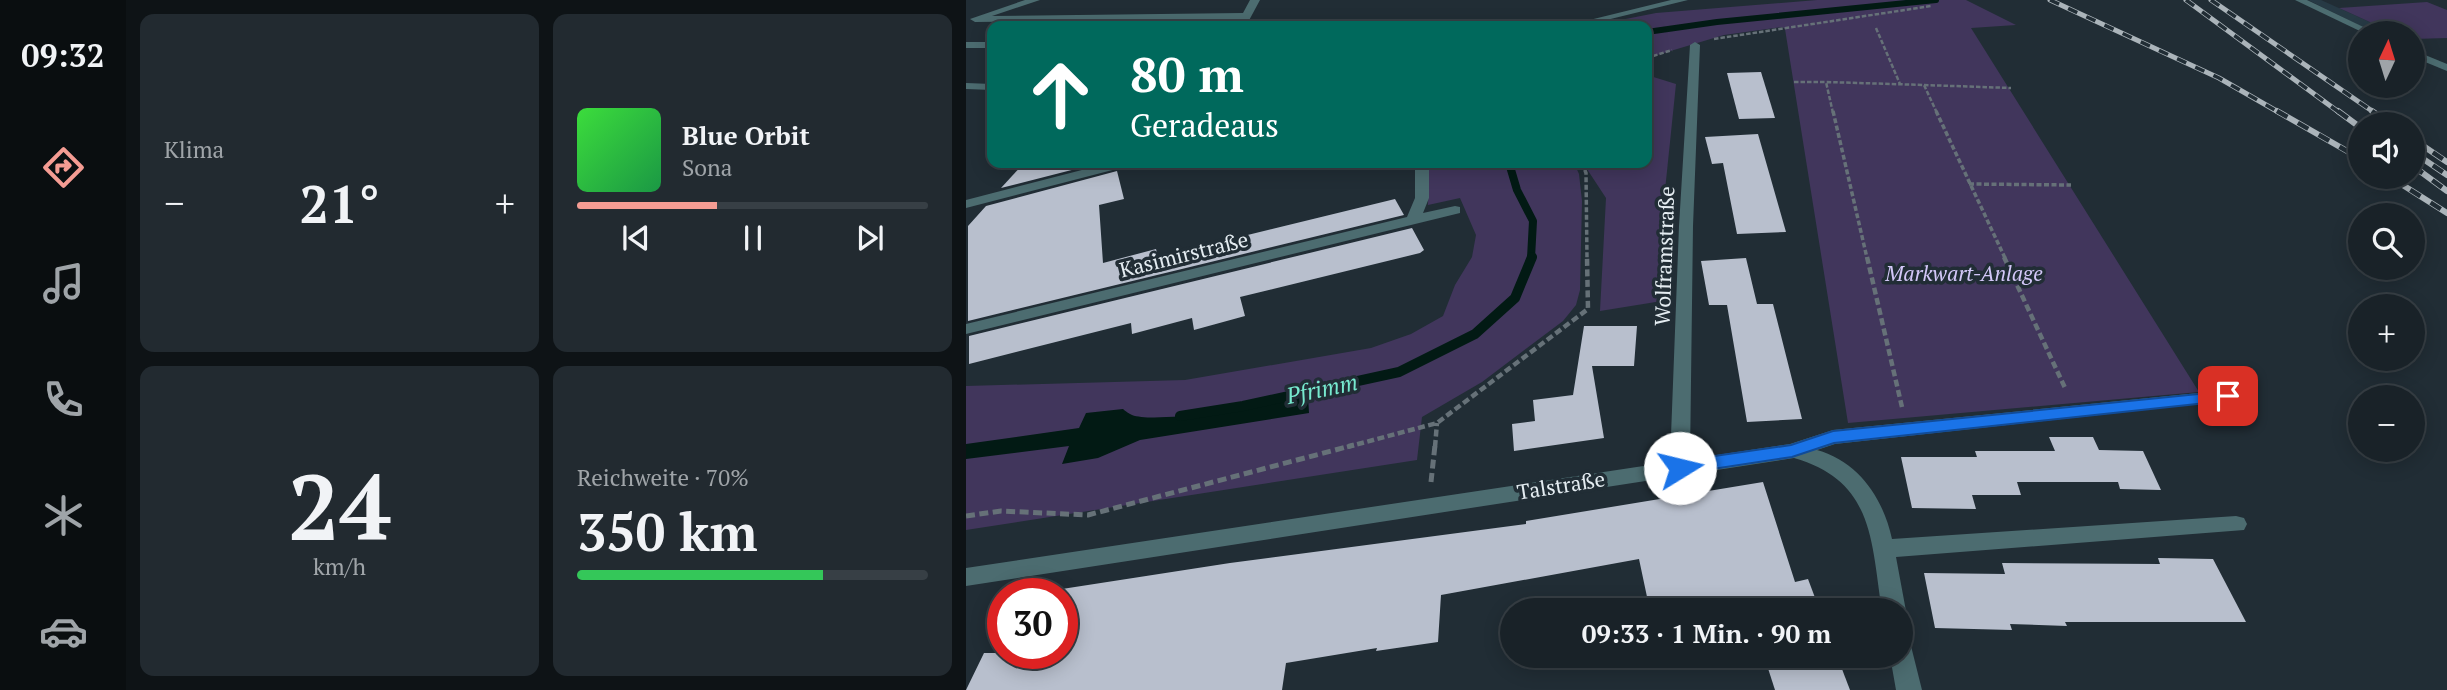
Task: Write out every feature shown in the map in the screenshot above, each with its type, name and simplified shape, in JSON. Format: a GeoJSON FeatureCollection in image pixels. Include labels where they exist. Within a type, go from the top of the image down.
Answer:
{"type":"FeatureCollection","features":[{"type":"Feature","properties":{"kind":"street"},"geometry":{"type":"LineString","coordinates":[[972,18],[1035,0]]}},
{"type":"Feature","properties":{"kind":"street"},"geometry":{"type":"LineString","coordinates":[[1243,21],[1255,0]]}},
{"type":"Feature","properties":{"kind":"street"},"geometry":{"type":"LineString","coordinates":[[1592,21],[1683,0]]}},
{"type":"Feature","properties":{"kind":"street"},"geometry":{"type":"LineString","coordinates":[[2300,0],[2348,22]]}},
{"type":"Feature","properties":{"kind":"street"},"geometry":{"type":"LineString","coordinates":[[972,18],[1245,16]]}},
{"type":"Feature","properties":{"kind":"street"},"geometry":{"type":"LineString","coordinates":[[966,45],[987,45]]}},
{"type":"Feature","properties":{"kind":"street","name":"Wolframstraße"},"geometry":{"type":"LineString","coordinates":[[1680,468],[1686,226],[1695,45]]}},
{"type":"Feature","properties":{"kind":"street"},"geometry":{"type":"LineString","coordinates":[[2426,59],[2447,68]]}},
{"type":"Feature","properties":{"kind":"street"},"geometry":{"type":"LineString","coordinates":[[966,86],[987,87]]}},
{"type":"Feature","properties":{"kind":"street"},"geometry":{"type":"LineString","coordinates":[[966,204],[1104,168]]}},
{"type":"Feature","properties":{"kind":"street"},"geometry":{"type":"LineString","coordinates":[[1413,221],[1422,198],[1422,168]]}},
{"type":"Feature","properties":{"kind":"street","name":"Kasimirstraße"},"geometry":{"type":"LineString","coordinates":[[966,329],[1455,210]]}},
{"type":"Feature","properties":{"kind":"street","name":"Talstraße"},"geometry":{"type":"LineString","coordinates":[[966,577],[1792,451],[1833,437],[2228,396]]}},
{"type":"Feature","properties":{"kind":"street"},"geometry":{"type":"LineString","coordinates":[[1792,451],[1818,455],[1852,478],[1868,497],[1877,520],[1891,598]]}},
{"type":"Feature","properties":{"kind":"street"},"geometry":{"type":"LineString","coordinates":[[1882,549],[2236,524]]}},
{"type":"Feature","properties":{"kind":"street"},"geometry":{"type":"LineString","coordinates":[[1904,668],[1909,690]]}},
{"type":"Feature","properties":{"kind":"path"},"geometry":{"type":"LineString","coordinates":[[1652,57],[1724,35],[1931,6]]}},
{"type":"Feature","properties":{"kind":"path"},"geometry":{"type":"LineString","coordinates":[[1876,28],[1900,84]]}},
{"type":"Feature","properties":{"kind":"path"},"geometry":{"type":"LineString","coordinates":[[1794,82],[2011,88]]}},
{"type":"Feature","properties":{"kind":"path"},"geometry":{"type":"LineString","coordinates":[[1826,82],[1907,428]]}},
{"type":"Feature","properties":{"kind":"path"},"geometry":{"type":"LineString","coordinates":[[1924,85],[2076,411]]}},
{"type":"Feature","properties":{"kind":"path"},"geometry":{"type":"LineString","coordinates":[[966,516],[1001,511],[1088,515],[1437,423],[1588,309],[1584,168]]}},
{"type":"Feature","properties":{"kind":"path"},"geometry":{"type":"LineString","coordinates":[[1969,184],[2071,185]]}},
{"type":"Feature","properties":{"kind":"path"},"geometry":{"type":"LineString","coordinates":[[1428,506],[1437,423]]}},
{"type":"Feature","properties":{"kind":"shaded area"},"geometry":{"type":"Polygon","coordinates":[[[2308,0],[2321,0],[2367,21],[2351,21],[2308,0]]]}},
{"type":"Feature","properties":{"kind":"shaded area"},"geometry":{"type":"Polygon","coordinates":[[[1308,396],[1309,413],[1140,440],[1098,458],[1062,464],[1069,446],[966,459],[966,444],[1079,428],[1086,413],[1123,409],[1132,415],[1166,417],[1218,412],[1308,396]]]}},
{"type":"Feature","properties":{"kind":"green space","name":"Markwart-Anlage"},"geometry":{"type":"Polygon","coordinates":[[[1817,0],[1966,0],[2016,25],[1971,28],[2199,392],[1848,423],[1785,29],[1782,27],[1724,35],[1652,57],[1652,21],[1615,21],[1656,13],[1817,0]]]}},
{"type":"Feature","properties":{"kind":"green space"},"geometry":{"type":"Polygon","coordinates":[[[2427,2],[2447,10],[2447,38],[2426,39],[2426,21],[2368,21],[2339,8],[2427,2]]]}},
{"type":"Feature","properties":{"kind":"green space"},"geometry":{"type":"Polygon","coordinates":[[[1652,77],[1676,84],[1664,200],[1662,301],[1600,311],[1606,198],[1586,168],[1652,168],[1652,77]]]}},
{"type":"Feature","properties":{"kind":"green space"},"geometry":{"type":"Polygon","coordinates":[[[1429,168],[1576,168],[1582,201],[1580,290],[1576,305],[1563,321],[1482,382],[1422,417],[1417,460],[966,530],[966,386],[1185,380],[1371,348],[1411,334],[1443,316],[1455,285],[1472,257],[1476,235],[1460,198],[1428,205],[1429,168]]]}},
{"type":"Feature","properties":{"kind":"building"},"geometry":{"type":"Polygon","coordinates":[[[1761,72],[1775,118],[1739,119],[1727,73],[1761,72]]]}},
{"type":"Feature","properties":{"kind":"building"},"geometry":{"type":"Polygon","coordinates":[[[1758,134],[1786,232],[1737,234],[1723,163],[1712,164],[1705,137],[1758,134]]]}},
{"type":"Feature","properties":{"kind":"building"},"geometry":{"type":"Polygon","coordinates":[[[1019,168],[1079,168],[1001,188],[1019,168]]]}},
{"type":"Feature","properties":{"kind":"building"},"geometry":{"type":"Polygon","coordinates":[[[1117,171],[1124,199],[1099,205],[1103,263],[1156,249],[1158,257],[1395,199],[1404,215],[968,321],[968,226],[986,206],[1117,171]]]}},
{"type":"Feature","properties":{"kind":"building"},"geometry":{"type":"Polygon","coordinates":[[[1412,228],[1424,250],[1420,253],[1240,297],[1245,316],[1194,330],[1192,318],[1132,334],[1131,323],[969,364],[969,336],[1412,228]]]}},
{"type":"Feature","properties":{"kind":"building"},"geometry":{"type":"Polygon","coordinates":[[[1746,258],[1757,304],[1773,304],[1802,419],[1747,422],[1727,305],[1709,305],[1701,261],[1746,258]]]}},
{"type":"Feature","properties":{"kind":"building"},"geometry":{"type":"Polygon","coordinates":[[[1584,326],[1637,326],[1634,366],[1592,366],[1604,438],[1514,451],[1512,424],[1535,421],[1533,400],[1573,395],[1584,326]]]}},
{"type":"Feature","properties":{"kind":"building"},"geometry":{"type":"Polygon","coordinates":[[[2049,437],[2093,437],[2099,450],[2143,451],[2161,490],[2120,489],[2118,482],[2017,482],[2021,495],[1972,495],[1976,509],[1912,508],[1901,457],[1977,457],[1975,451],[2055,451],[2049,437]]]}},
{"type":"Feature","properties":{"kind":"building"},"geometry":{"type":"Polygon","coordinates":[[[1763,482],[1795,582],[1808,579],[1815,598],[1647,598],[1639,559],[1441,595],[1438,642],[1376,651],[1377,648],[1286,663],[1282,690],[966,690],[984,653],[987,653],[987,669],[1078,669],[1078,587],[1230,563],[1526,524],[1526,521],[1763,482]]]}},
{"type":"Feature","properties":{"kind":"building"},"geometry":{"type":"Polygon","coordinates":[[[2158,558],[2213,559],[2246,622],[2065,622],[2067,626],[2010,624],[2012,630],[1935,628],[1924,573],[2005,574],[2002,563],[2160,564],[2158,558]]]}},
{"type":"Feature","properties":{"kind":"building"},"geometry":{"type":"Polygon","coordinates":[[[1768,668],[1842,668],[1850,690],[1775,690],[1768,668]]]}},
{"type":"Feature","properties":{"kind":"waterway","name":"Pfrimm"},"geometry":{"type":"LineString","coordinates":[[1652,31],[1717,22],[1936,0]]}},
{"type":"Feature","properties":{"kind":"waterway","name":"Pfrimm"},"geometry":{"type":"LineString","coordinates":[[1510,168],[1517,190],[1533,221],[1531,258]]}},
{"type":"Feature","properties":{"kind":"waterway","name":"Pfrimm"},"geometry":{"type":"LineString","coordinates":[[1180,416],[1243,406],[1399,372],[1475,334],[1515,298],[1532,257]]}},
{"type":"Feature","properties":{"kind":"railway"},"geometry":{"type":"LineString","coordinates":[[2050,0],[2219,78],[2280,113]]}},
{"type":"Feature","properties":{"kind":"railway"},"geometry":{"type":"LineString","coordinates":[[2186,0],[2340,113]]}},
{"type":"Feature","properties":{"kind":"railway"},"geometry":{"type":"LineString","coordinates":[[2211,0],[2374,112]]}},
{"type":"Feature","properties":{"kind":"railway"},"geometry":{"type":"LineString","coordinates":[[2277,111],[2348,152]]}},
{"type":"Feature","properties":{"kind":"railway"},"geometry":{"type":"LineString","coordinates":[[2338,111],[2348,118]]}},
{"type":"Feature","properties":{"kind":"railway"},"geometry":{"type":"LineString","coordinates":[[2425,147],[2447,162]]}},
{"type":"Feature","properties":{"kind":"railway"},"geometry":{"type":"LineString","coordinates":[[2425,160],[2447,175]]}},
{"type":"Feature","properties":{"kind":"railway"},"geometry":{"type":"LineString","coordinates":[[2425,175],[2447,191]]}},
{"type":"Feature","properties":{"kind":"railway"},"geometry":{"type":"LineString","coordinates":[[2409,189],[2447,213]]}},
{"type":"Feature","properties":{"kind":"route"},"geometry":{"type":"LineString","coordinates":[[1680,468],[1792,451],[1833,437],[2228,396]]}}]}
